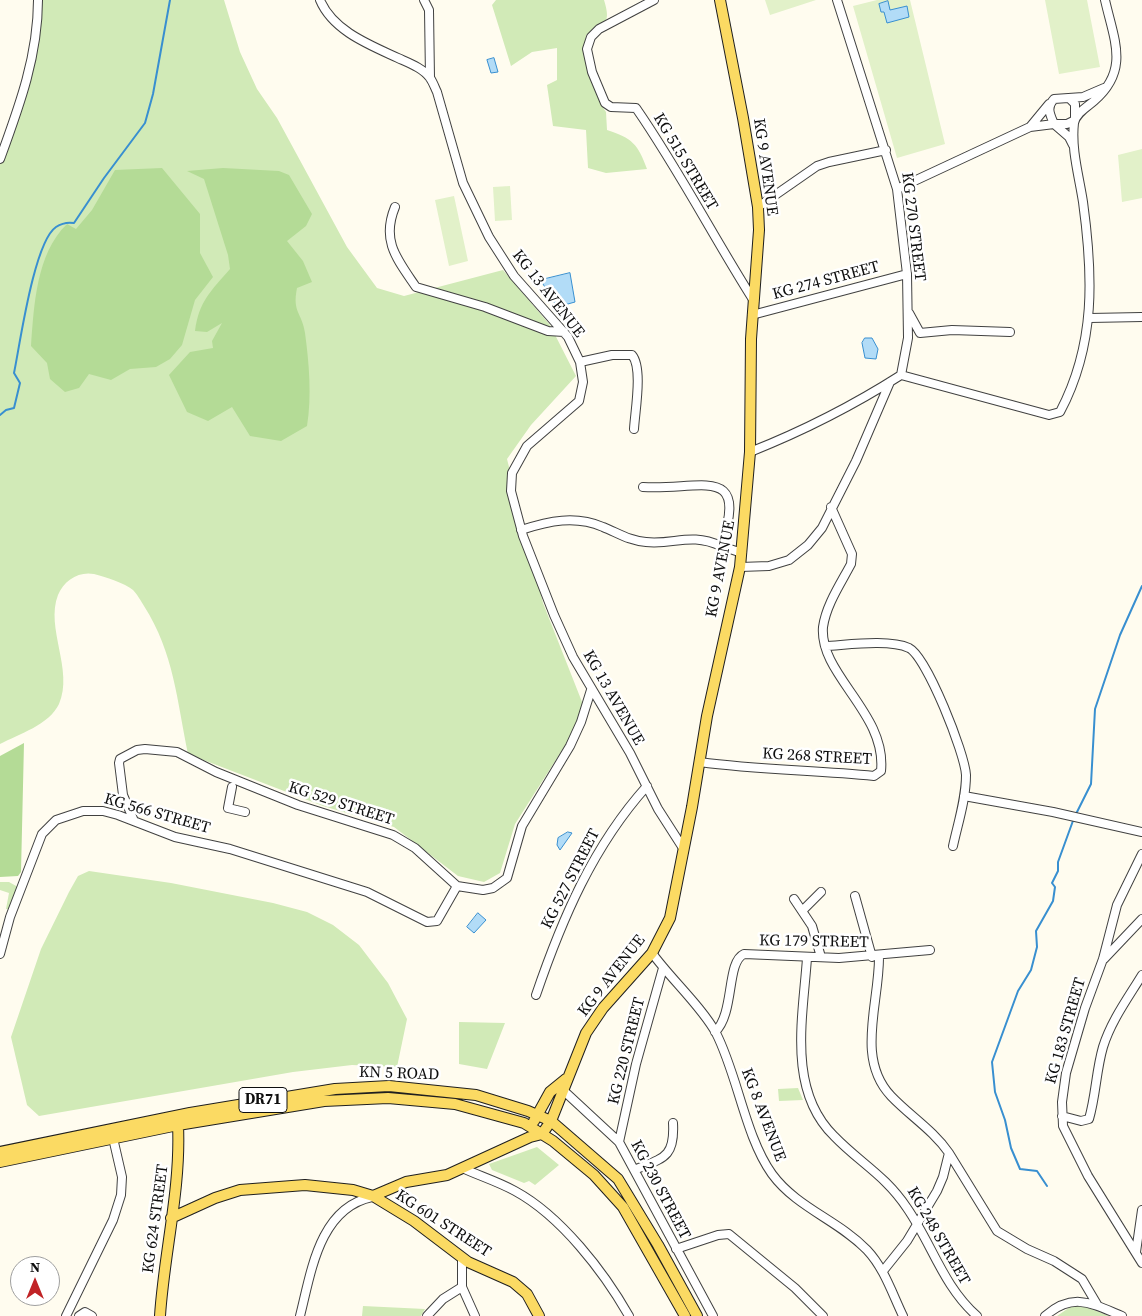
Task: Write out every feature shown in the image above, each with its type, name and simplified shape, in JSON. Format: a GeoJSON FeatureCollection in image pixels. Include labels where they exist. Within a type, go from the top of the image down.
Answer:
{"type":"FeatureCollection","features":[{"type":"Feature","properties":{"kind":"main road","name":"KG 9 AVENUE"},"geometry":{"type":"LineString","coordinates":[[542,1134],[564,1092],[566,1080],[586,1033],[603,1008],[652,953],[670,918],[727,620],[740,567],[750,452],[752,315],[758,254],[758,207],[720,0]]}},
{"type":"Feature","properties":{"kind":"main road","name":"KG 9 AVENUE"},"geometry":{"type":"LineString","coordinates":[[530,1132],[550,1092],[566,1080]]}},
{"type":"Feature","properties":{"kind":"main road","name":"KN 5 ROAD"},"geometry":{"type":"LineString","coordinates":[[0,1152],[42,1142],[269,1099],[360,1087],[389,1086],[476,1095],[550,1121],[618,1179],[697,1316]]}},
{"type":"Feature","properties":{"kind":"main road","name":"KN 5 ROAD"},"geometry":{"type":"LineString","coordinates":[[0,1162],[113,1138],[324,1101],[388,1098],[455,1104],[530,1132]]}},
{"type":"Feature","properties":{"kind":"main road","name":"KG 624 STREET"},"geometry":{"type":"LineString","coordinates":[[160,1316],[180,1154],[178,1126]]}},
{"type":"Feature","properties":{"kind":"main road"},"geometry":{"type":"LineString","coordinates":[[373,1196],[406,1182],[447,1175],[530,1132],[542,1134],[594,1175],[623,1207],[685,1316]]}},
{"type":"Feature","properties":{"kind":"main road","name":"KG 601 STREET"},"geometry":{"type":"LineString","coordinates":[[171,1218],[215,1198],[245,1189],[305,1185],[340,1188],[373,1196],[426,1229],[462,1258],[519,1287],[527,1294],[539,1316]]}},
{"type":"Feature","properties":{"kind":"street"},"geometry":{"type":"LineString","coordinates":[[0,159],[19,110],[32,63],[37,34],[38,0]]}},
{"type":"Feature","properties":{"kind":"street"},"geometry":{"type":"LineString","coordinates":[[320,0],[323,7],[342,28],[360,40],[412,64],[430,78]]}},
{"type":"Feature","properties":{"kind":"street"},"geometry":{"type":"LineString","coordinates":[[424,0],[429,10],[430,78]]}},
{"type":"Feature","properties":{"kind":"street","name":"KG 515 STREET"},"geometry":{"type":"LineString","coordinates":[[654,0],[599,29],[591,37],[588,49],[592,72],[605,103],[611,106],[636,108],[667,152],[715,240],[754,301]]}},
{"type":"Feature","properties":{"kind":"street","name":"KG 270 STREET"},"geometry":{"type":"LineString","coordinates":[[837,0],[897,189],[907,274],[908,310],[908,338],[902,375]]}},
{"type":"Feature","properties":{"kind":"street"},"geometry":{"type":"LineString","coordinates":[[897,189],[1030,127],[1066,124],[1075,120],[1114,76],[1117,60],[1106,0]]}},
{"type":"Feature","properties":{"kind":"street","name":"KG 13 AVENUE"},"geometry":{"type":"LineString","coordinates":[[430,78],[437,92],[463,182],[492,242],[514,276],[564,332],[580,362],[582,382],[579,401],[527,446],[518,458],[512,472],[511,491],[521,530],[554,616],[591,690],[647,786],[658,809],[683,848]]}},
{"type":"Feature","properties":{"kind":"street"},"geometry":{"type":"LineString","coordinates":[[1030,127],[1054,99],[1083,97],[1106,87]]}},
{"type":"Feature","properties":{"kind":"street"},"geometry":{"type":"LineString","coordinates":[[750,452],[786,438],[862,400],[902,375],[1049,415],[1055,415],[1060,412],[1084,351],[1090,318],[1090,253],[1073,145],[1075,104],[1070,99]]}},
{"type":"Feature","properties":{"kind":"street"},"geometry":{"type":"LineString","coordinates":[[1049,104],[1054,124],[1068,137],[1073,145]]}},
{"type":"Feature","properties":{"kind":"street"},"geometry":{"type":"LineString","coordinates":[[758,207],[815,168],[829,162],[886,150]]}},
{"type":"Feature","properties":{"kind":"street"},"geometry":{"type":"LineString","coordinates":[[395,207],[388,223],[391,245],[416,287],[500,312],[548,331],[564,332]]}},
{"type":"Feature","properties":{"kind":"street","name":"KG 274 STREET"},"geometry":{"type":"LineString","coordinates":[[752,315],[907,274]]}},
{"type":"Feature","properties":{"kind":"street"},"geometry":{"type":"LineString","coordinates":[[908,310],[920,333],[952,330],[1010,332]]}},
{"type":"Feature","properties":{"kind":"street"},"geometry":{"type":"LineString","coordinates":[[1090,318],[1142,317]]}},
{"type":"Feature","properties":{"kind":"street"},"geometry":{"type":"LineString","coordinates":[[580,362],[622,354],[632,355],[637,379],[634,429]]}},
{"type":"Feature","properties":{"kind":"street"},"geometry":{"type":"LineString","coordinates":[[740,567],[768,566],[789,560],[808,545],[822,528],[856,461],[890,382]]}},
{"type":"Feature","properties":{"kind":"street"},"geometry":{"type":"LineString","coordinates":[[644,487],[667,489],[709,486],[718,487],[726,492],[731,509],[721,546]]}},
{"type":"Feature","properties":{"kind":"street","name":"KG 268 STREET"},"geometry":{"type":"LineString","coordinates":[[700,762],[734,767],[878,775],[882,765],[876,734],[834,666],[825,646],[823,629],[825,618],[851,564],[852,554],[831,507]]}},
{"type":"Feature","properties":{"kind":"street"},"geometry":{"type":"LineString","coordinates":[[521,530],[552,521],[584,521],[635,541],[649,543],[698,539],[742,553]]}},
{"type":"Feature","properties":{"kind":"street"},"geometry":{"type":"LineString","coordinates":[[825,646],[894,644],[910,648],[917,654],[929,674],[962,756],[966,773],[964,796],[953,846]]}},
{"type":"Feature","properties":{"kind":"street"},"geometry":{"type":"LineString","coordinates":[[457,886],[483,890],[492,888],[507,878],[522,826],[570,746],[581,722],[591,690]]}},
{"type":"Feature","properties":{"kind":"street","name":"KG 529 STREET"},"geometry":{"type":"LineString","coordinates":[[123,795],[119,764],[124,755],[145,749],[177,752],[184,757],[298,806],[393,834],[415,848],[457,886]]}},
{"type":"Feature","properties":{"kind":"street","name":"KG 527 STREET"},"geometry":{"type":"LineString","coordinates":[[536,995],[555,939],[590,865],[606,838],[647,786]]}},
{"type":"Feature","properties":{"kind":"street"},"geometry":{"type":"LineString","coordinates":[[232,787],[228,808],[245,812]]}},
{"type":"Feature","properties":{"kind":"street"},"geometry":{"type":"LineString","coordinates":[[118,815],[123,795]]}},
{"type":"Feature","properties":{"kind":"street"},"geometry":{"type":"LineString","coordinates":[[123,795],[134,821]]}},
{"type":"Feature","properties":{"kind":"street"},"geometry":{"type":"LineString","coordinates":[[964,796],[1053,812],[1142,832]]}},
{"type":"Feature","properties":{"kind":"street","name":"KG 566 STREET"},"geometry":{"type":"LineString","coordinates":[[0,954],[32,857],[46,828],[56,820],[79,812],[103,811],[175,837],[230,849],[367,892],[433,923],[441,916],[457,886]]}},
{"type":"Feature","properties":{"kind":"street","name":"KG 183 STREET"},"geometry":{"type":"LineString","coordinates":[[1142,854],[1117,905],[1104,959],[1085,1008],[1066,1073],[1062,1116],[1063,1126],[1088,1176],[1142,1263]]}},
{"type":"Feature","properties":{"kind":"street"},"geometry":{"type":"LineString","coordinates":[[803,910],[821,892]]}},
{"type":"Feature","properties":{"kind":"street"},"geometry":{"type":"LineString","coordinates":[[855,896],[876,956],[876,1011],[870,1035],[874,1062],[882,1084],[890,1095],[935,1135],[949,1153],[997,1231],[1027,1249],[1054,1260],[1082,1280],[1098,1306]]}},
{"type":"Feature","properties":{"kind":"street"},"geometry":{"type":"LineString","coordinates":[[794,899],[803,910],[815,934],[821,957]]}},
{"type":"Feature","properties":{"kind":"street"},"geometry":{"type":"LineString","coordinates":[[1104,959],[1142,919]]}},
{"type":"Feature","properties":{"kind":"street","name":"KG 179 STREET"},"geometry":{"type":"LineString","coordinates":[[715,1032],[722,1025],[726,1017],[734,968],[739,956],[744,954],[807,958],[876,956],[930,950]]}},
{"type":"Feature","properties":{"kind":"street","name":"KG 8 AVENUE"},"geometry":{"type":"LineString","coordinates":[[652,953],[715,1032],[731,1070],[747,1119],[770,1172],[782,1187],[800,1204],[858,1242],[883,1271],[903,1316]]}},
{"type":"Feature","properties":{"kind":"street","name":"KG 248 STREET"},"geometry":{"type":"LineString","coordinates":[[807,958],[800,1052],[807,1088],[819,1119],[834,1137],[895,1189],[917,1222],[951,1288],[977,1316]]}},
{"type":"Feature","properties":{"kind":"street","name":"KG 220 STREET"},"geometry":{"type":"LineString","coordinates":[[618,1142],[636,1064],[663,968]]}},
{"type":"Feature","properties":{"kind":"street"},"geometry":{"type":"LineString","coordinates":[[1062,1116],[1081,1121],[1088,1119],[1095,1098],[1104,1046],[1123,1006],[1142,975]]}},
{"type":"Feature","properties":{"kind":"street","name":"KG 230 STREET"},"geometry":{"type":"LineString","coordinates":[[564,1092],[618,1142],[713,1316]]}},
{"type":"Feature","properties":{"kind":"street"},"geometry":{"type":"LineString","coordinates":[[634,1170],[663,1158],[672,1150],[674,1140],[673,1123]]}},
{"type":"Feature","properties":{"kind":"street"},"geometry":{"type":"LineString","coordinates":[[68,1315],[113,1220],[121,1195],[122,1177],[113,1138]]}},
{"type":"Feature","properties":{"kind":"street"},"geometry":{"type":"LineString","coordinates":[[883,1271],[907,1241],[943,1177],[949,1153]]}},
{"type":"Feature","properties":{"kind":"street"},"geometry":{"type":"LineString","coordinates":[[462,1168],[516,1192],[539,1208],[569,1235],[593,1263],[629,1316]]}},
{"type":"Feature","properties":{"kind":"street"},"geometry":{"type":"LineString","coordinates":[[300,1316],[319,1242],[328,1229],[351,1205],[361,1199],[373,1196]]}},
{"type":"Feature","properties":{"kind":"street"},"geometry":{"type":"LineString","coordinates":[[1136,1252],[1142,1210]]}},
{"type":"Feature","properties":{"kind":"street"},"geometry":{"type":"LineString","coordinates":[[676,1249],[718,1234],[729,1234],[795,1288],[823,1316]]}},
{"type":"Feature","properties":{"kind":"street"},"geometry":{"type":"LineString","coordinates":[[462,1258],[462,1287],[475,1316]]}},
{"type":"Feature","properties":{"kind":"street"},"geometry":{"type":"LineString","coordinates":[[682,1288],[694,1281]]}},
{"type":"Feature","properties":{"kind":"street"},"geometry":{"type":"LineString","coordinates":[[427,1316],[443,1299],[462,1287]]}},
{"type":"Feature","properties":{"kind":"street"},"geometry":{"type":"LineString","coordinates":[[1045,1316],[1072,1300],[1098,1306],[1122,1316]]}},
{"type":"Feature","properties":{"kind":"street"},"geometry":{"type":"LineString","coordinates":[[72,1306],[81,1314],[89,1313],[92,1316]]}},
{"type":"Feature","properties":{"kind":"green space"},"geometry":{"type":"Polygon","coordinates":[[[41,0],[224,0],[240,52],[257,89],[277,118],[347,247],[377,288],[404,296],[503,270],[550,325],[576,376],[531,425],[507,459],[543,603],[584,707],[573,733],[515,824],[500,873],[484,882],[458,876],[394,827],[323,806],[188,754],[173,678],[162,641],[154,624],[133,590],[99,575],[88,573],[78,575],[64,585],[58,595],[55,621],[63,677],[63,691],[59,704],[48,718],[41,723],[0,744],[0,157],[21,109],[41,0]]]}},
{"type":"Feature","properties":{"kind":"green space"},"geometry":{"type":"Polygon","coordinates":[[[496,0],[604,0],[607,18],[602,26],[586,35],[585,53],[602,106],[606,112],[607,130],[623,136],[633,143],[647,169],[606,173],[588,168],[586,130],[553,126],[547,85],[557,80],[557,48],[532,52],[511,66],[492,5],[496,0]]]}},
{"type":"Feature","properties":{"kind":"green space"},"geometry":{"type":"Polygon","coordinates":[[[765,0],[816,0],[770,15],[765,0]]]}},
{"type":"Feature","properties":{"kind":"green space"},"geometry":{"type":"Polygon","coordinates":[[[877,0],[910,0],[945,144],[897,158],[853,6],[877,0]]]}},
{"type":"Feature","properties":{"kind":"green space"},"geometry":{"type":"Polygon","coordinates":[[[1045,0],[1087,0],[1100,67],[1059,74],[1045,0]]]}},
{"type":"Feature","properties":{"kind":"green space"},"geometry":{"type":"Polygon","coordinates":[[[1142,149],[1142,198],[1122,202],[1118,155],[1142,149]]]}},
{"type":"Feature","properties":{"kind":"green space"},"geometry":{"type":"Polygon","coordinates":[[[162,168],[200,214],[200,253],[213,277],[195,300],[182,345],[170,359],[156,367],[130,369],[111,380],[89,374],[79,388],[65,392],[50,379],[47,363],[31,346],[38,281],[49,250],[67,224],[76,229],[92,210],[115,170],[162,168]]]}},
{"type":"Feature","properties":{"kind":"green space"},"geometry":{"type":"Polygon","coordinates":[[[223,168],[279,171],[289,175],[312,214],[306,226],[287,241],[303,261],[312,282],[297,288],[296,296],[297,308],[304,326],[308,356],[309,415],[307,426],[281,441],[250,436],[232,407],[208,421],[187,412],[169,375],[190,352],[213,348],[212,341],[222,323],[207,332],[195,331],[199,312],[203,304],[230,269],[228,255],[204,179],[187,171],[223,168]]]}},
{"type":"Feature","properties":{"kind":"green space"},"geometry":{"type":"Polygon","coordinates":[[[510,186],[512,220],[495,221],[493,187],[510,186]]]}},
{"type":"Feature","properties":{"kind":"green space"},"geometry":{"type":"Polygon","coordinates":[[[454,196],[468,261],[449,266],[435,200],[454,196]]]}},
{"type":"Feature","properties":{"kind":"green space"},"geometry":{"type":"Polygon","coordinates":[[[24,743],[21,872],[18,876],[0,877],[0,756],[24,743]]]}},
{"type":"Feature","properties":{"kind":"green space"},"geometry":{"type":"Polygon","coordinates":[[[89,871],[171,883],[273,903],[307,912],[333,925],[359,945],[388,983],[407,1019],[397,1067],[352,1065],[293,1072],[39,1116],[27,1105],[11,1037],[41,949],[78,876],[89,871]]]}},
{"type":"Feature","properties":{"kind":"green space"},"geometry":{"type":"Polygon","coordinates":[[[0,882],[9,882],[18,887],[11,909],[6,909],[9,893],[0,890],[0,882]]]}},
{"type":"Feature","properties":{"kind":"green space"},"geometry":{"type":"Polygon","coordinates":[[[459,1022],[505,1023],[487,1069],[459,1064],[459,1022]]]}},
{"type":"Feature","properties":{"kind":"green space"},"geometry":{"type":"Polygon","coordinates":[[[798,1088],[803,1100],[779,1101],[778,1089],[798,1088]]]}},
{"type":"Feature","properties":{"kind":"green space"},"geometry":{"type":"Polygon","coordinates":[[[537,1147],[559,1165],[535,1185],[529,1181],[524,1183],[492,1170],[489,1164],[537,1147]]]}},
{"type":"Feature","properties":{"kind":"green space"},"geometry":{"type":"Polygon","coordinates":[[[1076,1303],[1109,1316],[1057,1316],[1076,1303]]]}},
{"type":"Feature","properties":{"kind":"green space"},"geometry":{"type":"Polygon","coordinates":[[[363,1306],[425,1309],[421,1316],[362,1316],[363,1306]]]}},
{"type":"Feature","properties":{"kind":"water"},"geometry":{"type":"Polygon","coordinates":[[[888,1],[890,10],[907,6],[909,17],[887,23],[884,12],[881,12],[879,4],[888,1]]]}},
{"type":"Feature","properties":{"kind":"water"},"geometry":{"type":"Polygon","coordinates":[[[494,58],[498,72],[491,73],[487,60],[494,58]]]}},
{"type":"Feature","properties":{"kind":"water"},"geometry":{"type":"Polygon","coordinates":[[[570,273],[575,302],[557,307],[543,284],[545,279],[570,273]]]}},
{"type":"Feature","properties":{"kind":"water"},"geometry":{"type":"Polygon","coordinates":[[[865,338],[872,338],[878,349],[876,359],[865,358],[862,343],[865,338]]]}},
{"type":"Feature","properties":{"kind":"water"},"geometry":{"type":"Polygon","coordinates":[[[568,832],[572,833],[560,850],[557,845],[558,838],[568,832]]]}},
{"type":"Feature","properties":{"kind":"water"},"geometry":{"type":"Polygon","coordinates":[[[478,913],[486,920],[474,933],[467,927],[478,913]]]}},
{"type":"Feature","properties":{"kind":"waterway"},"geometry":{"type":"LineString","coordinates":[[0,415],[6,410],[14,408],[20,383],[14,373],[29,295],[41,252],[48,236],[56,227],[65,223],[74,223],[104,178],[145,123],[153,94],[170,0]]}},
{"type":"Feature","properties":{"kind":"waterway"},"geometry":{"type":"LineString","coordinates":[[1076,814],[1091,784],[1095,709],[1120,635],[1142,586]]}},
{"type":"Feature","properties":{"kind":"waterway"},"geometry":{"type":"LineString","coordinates":[[1047,1186],[1037,1171],[1020,1169],[1011,1148],[1005,1120],[995,1092],[992,1062],[1018,991],[1031,970],[1037,947],[1036,931],[1053,901],[1055,887],[1052,883],[1058,871],[1058,862],[1074,818]]}}]}
